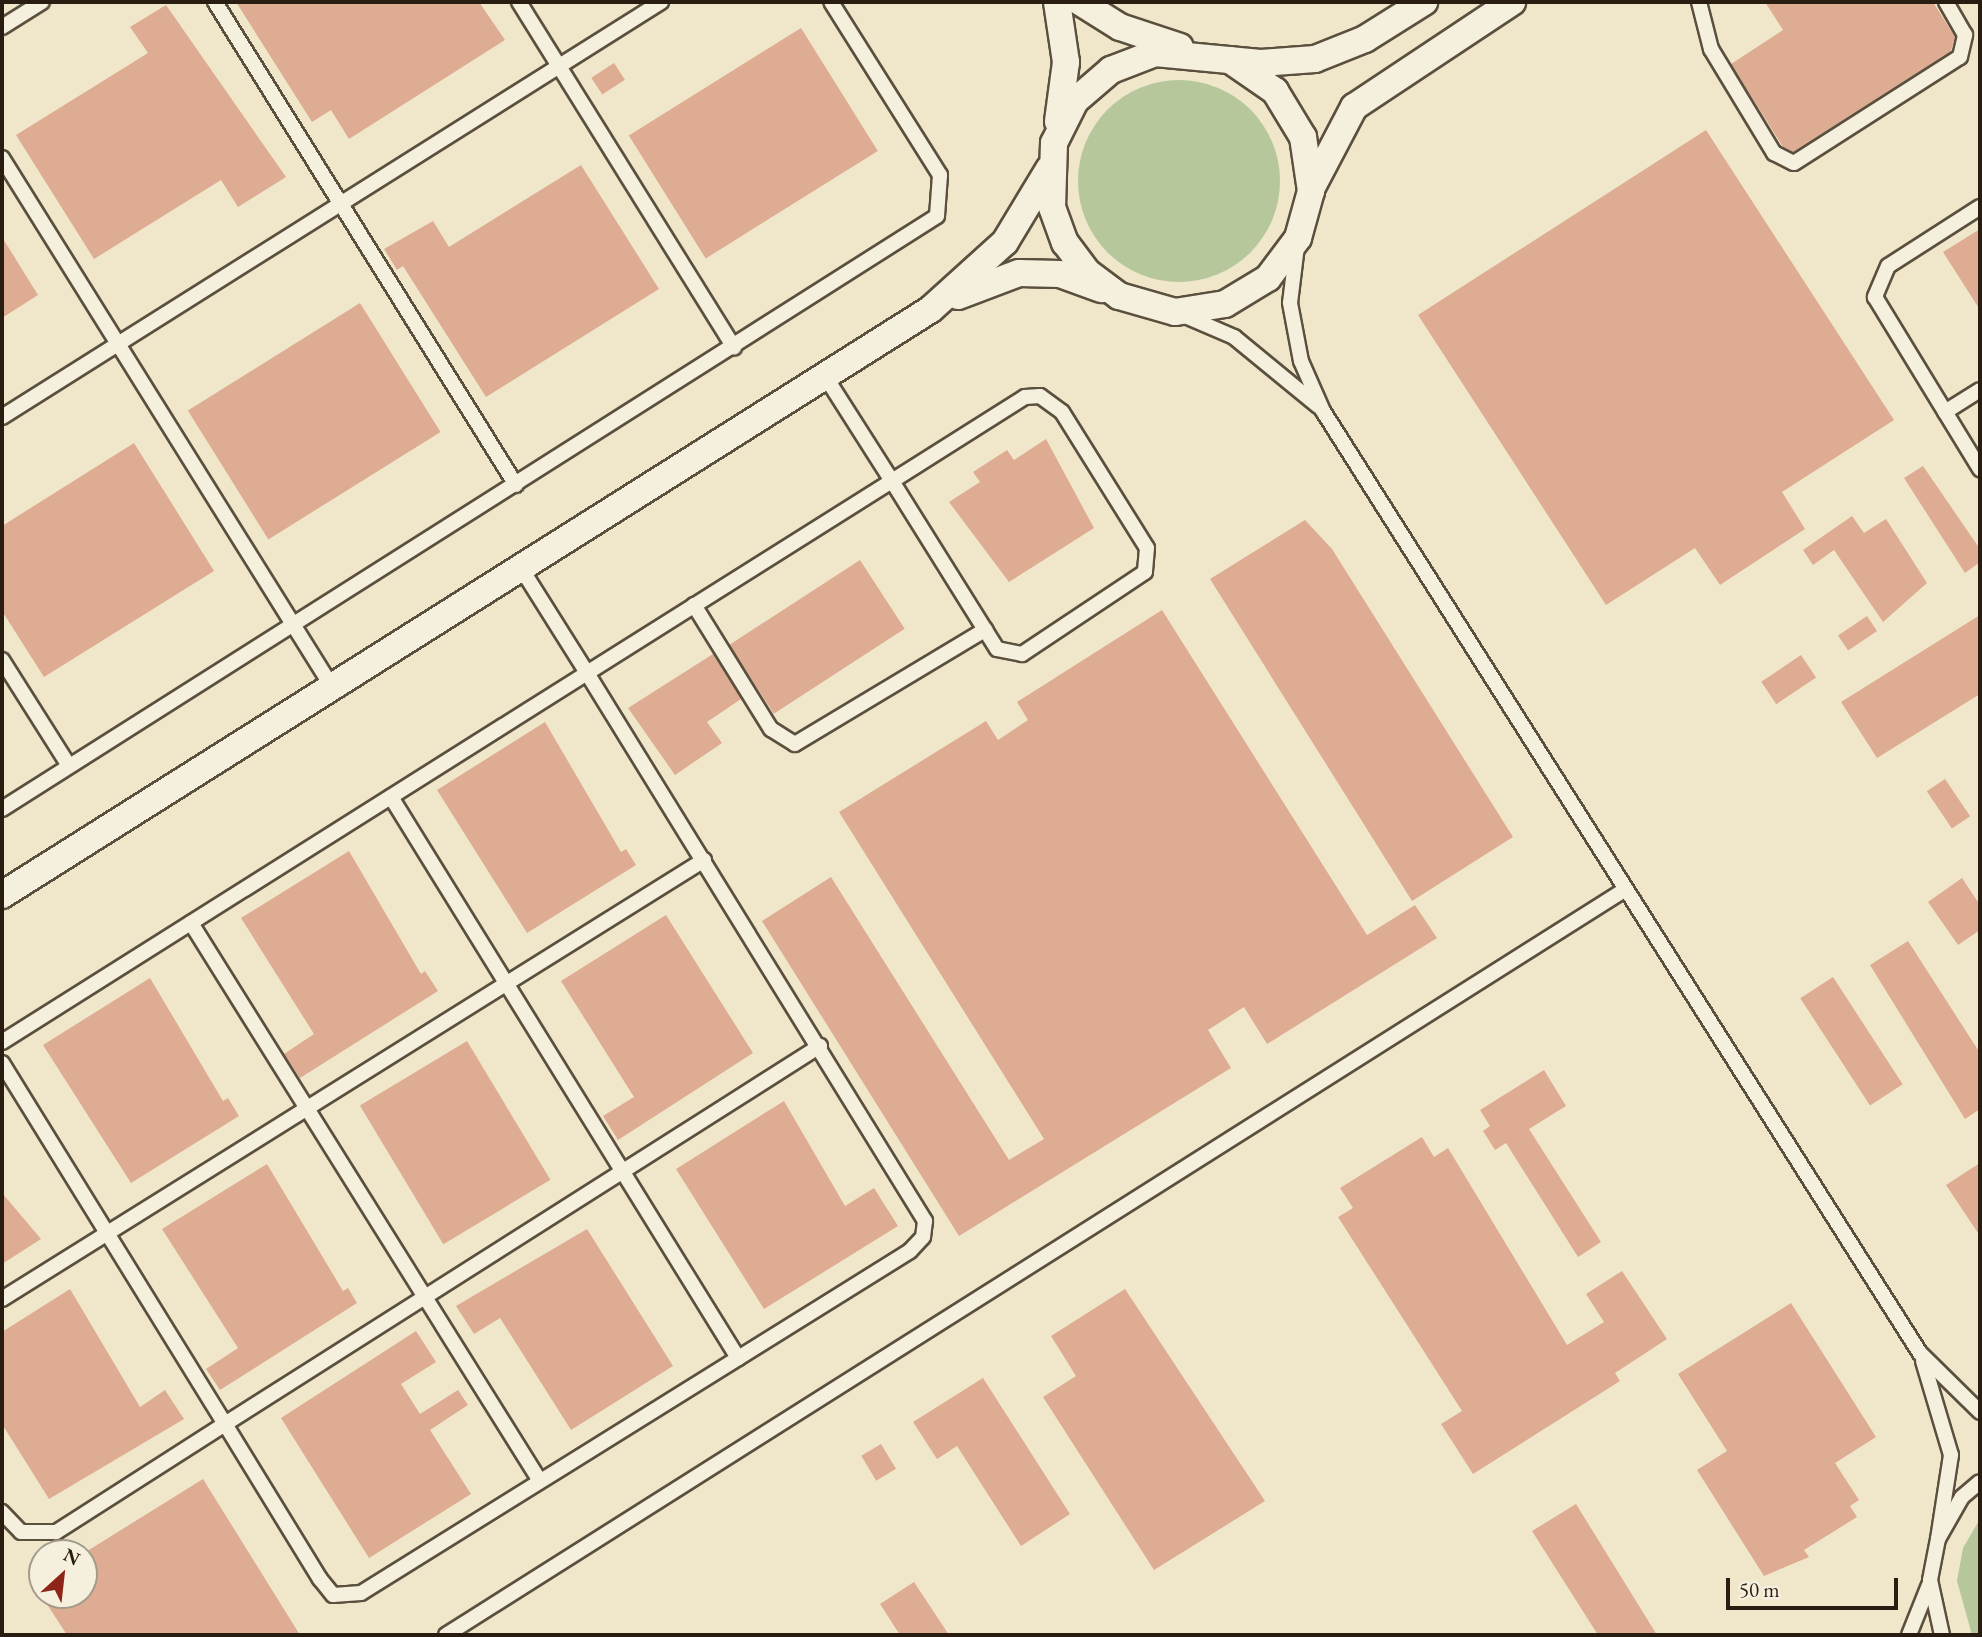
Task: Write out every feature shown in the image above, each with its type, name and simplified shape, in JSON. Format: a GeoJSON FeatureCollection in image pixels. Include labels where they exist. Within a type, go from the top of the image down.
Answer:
{"type":"FeatureCollection","features":[{"type":"Feature","properties":{"kind":"street"},"geometry":{"type":"LineString","coordinates":[[1057,2],[1066,62],[1052,156],[1052,207],[1065,243],[1088,273],[1119,296]]}},
{"type":"Feature","properties":{"kind":"street"},"geometry":{"type":"LineString","coordinates":[[1080,2],[1119,27],[1230,60],[1315,59],[1366,39],[1424,2]]}},
{"type":"Feature","properties":{"kind":"street"},"geometry":{"type":"LineString","coordinates":[[931,309],[1019,273],[1060,274],[1119,296],[1175,312],[1225,304],[1268,278],[1298,238],[1311,191],[1354,107],[1512,2]]}},
{"type":"Feature","properties":{"kind":"street"},"geometry":{"type":"LineString","coordinates":[[2,895],[931,309],[1005,242],[1052,156],[1076,101],[1111,70],[1155,52],[1202,52]]}},
{"type":"Feature","properties":{"kind":"street"},"geometry":{"type":"LineString","coordinates":[[1230,60],[1275,91],[1303,137],[1311,191]]}},
{"type":"Feature","properties":{"kind":"lane"},"geometry":{"type":"LineString","coordinates":[[2,27],[42,2]]}},
{"type":"Feature","properties":{"kind":"lane"},"geometry":{"type":"LineString","coordinates":[[215,2],[516,485]]}},
{"type":"Feature","properties":{"kind":"lane"},"geometry":{"type":"LineString","coordinates":[[519,2],[734,348]]}},
{"type":"Feature","properties":{"kind":"lane"},"geometry":{"type":"LineString","coordinates":[[2,417],[661,2]]}},
{"type":"Feature","properties":{"kind":"lane"},"geometry":{"type":"LineString","coordinates":[[2,808],[918,232],[937,216],[942,198],[940,175],[831,2]]}},
{"type":"Feature","properties":{"kind":"lane"},"geometry":{"type":"LineString","coordinates":[[1699,2],[1710,49],[1774,153],[1794,163],[1960,57],[1965,35],[1946,2]]}},
{"type":"Feature","properties":{"kind":"lane"},"geometry":{"type":"LineString","coordinates":[[2,158],[332,687]]}},
{"type":"Feature","properties":{"kind":"lane"},"geometry":{"type":"LineString","coordinates":[[1980,207],[1888,266],[1875,297],[1980,469]]}},
{"type":"Feature","properties":{"kind":"lane"},"geometry":{"type":"LineString","coordinates":[[1298,238],[1290,303],[1301,361],[1323,411],[1623,891],[1920,1353],[1980,1412]]}},
{"type":"Feature","properties":{"kind":"lane"},"geometry":{"type":"LineString","coordinates":[[1175,312],[1234,337],[1323,411]]}},
{"type":"Feature","properties":{"kind":"lane"},"geometry":{"type":"LineString","coordinates":[[2,1042],[694,606],[892,481],[1025,397],[1040,396],[1062,412],[1147,548],[1149,562],[1138,581],[1022,654],[997,649],[892,481],[825,376]]}},
{"type":"Feature","properties":{"kind":"lane"},"geometry":{"type":"LineString","coordinates":[[1945,412],[1980,390]]}},
{"type":"Feature","properties":{"kind":"lane"},"geometry":{"type":"LineString","coordinates":[[2,1063],[333,1595],[361,1593],[738,1358],[923,1237],[922,1208],[522,568]]}},
{"type":"Feature","properties":{"kind":"lane"},"geometry":{"type":"LineString","coordinates":[[694,606],[771,729],[796,744],[985,630]]}},
{"type":"Feature","properties":{"kind":"lane"},"geometry":{"type":"LineString","coordinates":[[2,660],[69,766]]}},
{"type":"Feature","properties":{"kind":"lane"},"geometry":{"type":"LineString","coordinates":[[391,797],[738,1358]]}},
{"type":"Feature","properties":{"kind":"lane"},"geometry":{"type":"LineString","coordinates":[[2,1299],[704,860]]}},
{"type":"Feature","properties":{"kind":"lane"},"geometry":{"type":"LineString","coordinates":[[446,1635],[1623,891]]}},
{"type":"Feature","properties":{"kind":"lane"},"geometry":{"type":"LineString","coordinates":[[191,923],[540,1482]]}},
{"type":"Feature","properties":{"kind":"lane"},"geometry":{"type":"LineString","coordinates":[[2,1512],[21,1532],[56,1532],[821,1045]]}},
{"type":"Feature","properties":{"kind":"lane"},"geometry":{"type":"LineString","coordinates":[[1909,1635],[1930,1580],[1951,1455],[1920,1353]]}},
{"type":"Feature","properties":{"kind":"lane"},"geometry":{"type":"LineString","coordinates":[[1938,1539],[1962,1497],[1980,1482]]}},
{"type":"Feature","properties":{"kind":"lane"},"geometry":{"type":"LineString","coordinates":[[1930,1580],[1942,1635]]}},
{"type":"Feature","properties":{"kind":"green space"},"geometry":{"type":"Polygon","coordinates":[[[1179,80],[1218,88],[1235,97],[1250,110],[1263,125],[1272,142],[1280,181],[1272,220],[1263,237],[1250,252],[1235,265],[1218,274],[1179,282],[1140,274],[1123,265],[1108,252],[1095,237],[1086,220],[1078,181],[1086,142],[1095,125],[1108,110],[1123,97],[1140,88],[1179,80]]]}},
{"type":"Feature","properties":{"kind":"green space"},"geometry":{"type":"Polygon","coordinates":[[[1980,1519],[1980,1635],[1972,1635],[1957,1581],[1963,1548],[1980,1519]]]}},
{"type":"Feature","properties":{"kind":"building"},"geometry":{"type":"Polygon","coordinates":[[[236,2],[479,2],[505,40],[349,139],[331,110],[312,122],[236,2]]]}},
{"type":"Feature","properties":{"kind":"building"},"geometry":{"type":"Polygon","coordinates":[[[1765,2],[1933,2],[1955,37],[1951,51],[1793,152],[1783,147],[1731,64],[1783,30],[1765,2]]]}},
{"type":"Feature","properties":{"kind":"building"},"geometry":{"type":"Polygon","coordinates":[[[166,5],[286,177],[238,207],[221,180],[94,259],[16,135],[148,53],[130,27],[166,5]]]}},
{"type":"Feature","properties":{"kind":"building"},"geometry":{"type":"Polygon","coordinates":[[[801,28],[878,151],[706,259],[629,136],[801,28]]]}},
{"type":"Feature","properties":{"kind":"building"},"geometry":{"type":"Polygon","coordinates":[[[614,63],[625,80],[602,94],[591,78],[614,63]]]}},
{"type":"Feature","properties":{"kind":"building"},"geometry":{"type":"Polygon","coordinates":[[[1706,130],[1894,420],[1782,492],[1805,529],[1720,585],[1695,548],[1606,605],[1418,315],[1706,130]]]}},
{"type":"Feature","properties":{"kind":"building"},"geometry":{"type":"Polygon","coordinates":[[[581,165],[659,289],[486,397],[403,266],[397,270],[384,249],[433,221],[449,247],[581,165]]]}},
{"type":"Feature","properties":{"kind":"building"},"geometry":{"type":"Polygon","coordinates":[[[1980,229],[1980,310],[1943,252],[1980,229]]]}},
{"type":"Feature","properties":{"kind":"building"},"geometry":{"type":"Polygon","coordinates":[[[2,237],[38,295],[2,318],[2,237]]]}},
{"type":"Feature","properties":{"kind":"building"},"geometry":{"type":"Polygon","coordinates":[[[360,303],[441,432],[268,539],[188,411],[360,303]]]}},
{"type":"Feature","properties":{"kind":"building"},"geometry":{"type":"Polygon","coordinates":[[[1046,439],[1094,528],[1009,582],[949,502],[980,482],[973,472],[1007,450],[1014,460],[1046,439]]]}},
{"type":"Feature","properties":{"kind":"building"},"geometry":{"type":"Polygon","coordinates":[[[134,443],[214,571],[44,677],[2,611],[2,526],[134,443]]]}},
{"type":"Feature","properties":{"kind":"building"},"geometry":{"type":"Polygon","coordinates":[[[1923,466],[1980,549],[1980,562],[1965,573],[1904,478],[1923,466]]]}},
{"type":"Feature","properties":{"kind":"building"},"geometry":{"type":"Polygon","coordinates":[[[1852,516],[1864,533],[1886,519],[1927,583],[1883,622],[1834,550],[1813,565],[1803,550],[1852,516]]]}},
{"type":"Feature","properties":{"kind":"building"},"geometry":{"type":"Polygon","coordinates":[[[1305,520],[1332,549],[1513,837],[1412,901],[1210,579],[1305,520]]]}},
{"type":"Feature","properties":{"kind":"building"},"geometry":{"type":"Polygon","coordinates":[[[860,560],[905,629],[774,714],[729,645],[860,560]]]}},
{"type":"Feature","properties":{"kind":"building"},"geometry":{"type":"Polygon","coordinates":[[[1162,610],[1367,935],[1415,905],[1437,938],[1267,1044],[1244,1007],[1208,1030],[1231,1068],[959,1236],[762,921],[831,877],[1009,1160],[1044,1139],[839,812],[986,721],[998,740],[1028,720],[1017,702],[1162,610]]]}},
{"type":"Feature","properties":{"kind":"building"},"geometry":{"type":"Polygon","coordinates":[[[1980,615],[1980,694],[1877,758],[1841,702],[1980,615]]]}},
{"type":"Feature","properties":{"kind":"building"},"geometry":{"type":"Polygon","coordinates":[[[1867,616],[1877,631],[1848,650],[1838,636],[1867,616]]]}},
{"type":"Feature","properties":{"kind":"building"},"geometry":{"type":"Polygon","coordinates":[[[713,654],[741,699],[707,722],[722,743],[675,775],[628,708],[713,654]]]}},
{"type":"Feature","properties":{"kind":"building"},"geometry":{"type":"Polygon","coordinates":[[[1801,655],[1816,677],[1776,704],[1761,682],[1801,655]]]}},
{"type":"Feature","properties":{"kind":"building"},"geometry":{"type":"Polygon","coordinates":[[[545,722],[621,852],[626,849],[636,865],[527,933],[437,790],[545,722]]]}},
{"type":"Feature","properties":{"kind":"building"},"geometry":{"type":"Polygon","coordinates":[[[1945,779],[1970,816],[1952,829],[1927,791],[1945,779]]]}},
{"type":"Feature","properties":{"kind":"building"},"geometry":{"type":"Polygon","coordinates":[[[349,851],[421,974],[425,971],[438,991],[300,1078],[284,1054],[314,1034],[241,918],[349,851]]]}},
{"type":"Feature","properties":{"kind":"building"},"geometry":{"type":"Polygon","coordinates":[[[1962,878],[1980,905],[1980,930],[1958,945],[1928,902],[1962,878]]]}},
{"type":"Feature","properties":{"kind":"building"},"geometry":{"type":"Polygon","coordinates":[[[666,915],[753,1053],[618,1140],[603,1116],[634,1097],[561,981],[666,915]]]}},
{"type":"Feature","properties":{"kind":"building"},"geometry":{"type":"Polygon","coordinates":[[[1908,941],[1980,1053],[1980,1109],[1965,1119],[1870,965],[1908,941]]]}},
{"type":"Feature","properties":{"kind":"building"},"geometry":{"type":"Polygon","coordinates":[[[1833,977],[1903,1084],[1870,1106],[1800,998],[1833,977]]]}},
{"type":"Feature","properties":{"kind":"building"},"geometry":{"type":"Polygon","coordinates":[[[150,978],[223,1101],[228,1098],[239,1116],[131,1183],[43,1045],[150,978]]]}},
{"type":"Feature","properties":{"kind":"building"},"geometry":{"type":"Polygon","coordinates":[[[467,1041],[550,1180],[443,1244],[360,1105],[467,1041]]]}},
{"type":"Feature","properties":{"kind":"building"},"geometry":{"type":"Polygon","coordinates":[[[1544,1070],[1566,1106],[1529,1129],[1601,1242],[1578,1257],[1506,1143],[1495,1150],[1483,1131],[1490,1126],[1480,1110],[1544,1070]]]}},
{"type":"Feature","properties":{"kind":"building"},"geometry":{"type":"Polygon","coordinates":[[[784,1101],[845,1206],[874,1188],[898,1226],[764,1309],[676,1169],[784,1101]]]}},
{"type":"Feature","properties":{"kind":"building"},"geometry":{"type":"Polygon","coordinates":[[[1422,1137],[1434,1157],[1448,1148],[1567,1345],[1604,1322],[1586,1294],[1622,1271],[1667,1339],[1615,1373],[1620,1381],[1473,1474],[1441,1424],[1462,1411],[1338,1217],[1353,1208],[1340,1188],[1422,1137]]]}},
{"type":"Feature","properties":{"kind":"building"},"geometry":{"type":"Polygon","coordinates":[[[1980,1163],[1980,1236],[1946,1185],[1980,1163]]]}},
{"type":"Feature","properties":{"kind":"building"},"geometry":{"type":"Polygon","coordinates":[[[267,1164],[343,1291],[348,1288],[357,1303],[220,1390],[206,1369],[238,1348],[162,1229],[267,1164]]]}},
{"type":"Feature","properties":{"kind":"building"},"geometry":{"type":"Polygon","coordinates":[[[2,1193],[41,1239],[2,1264],[2,1193]]]}},
{"type":"Feature","properties":{"kind":"building"},"geometry":{"type":"Polygon","coordinates":[[[587,1229],[673,1366],[571,1430],[500,1318],[474,1334],[456,1306],[587,1229]]]}},
{"type":"Feature","properties":{"kind":"building"},"geometry":{"type":"Polygon","coordinates":[[[70,1289],[140,1407],[165,1390],[184,1419],[49,1499],[2,1424],[2,1332],[70,1289]]]}},
{"type":"Feature","properties":{"kind":"building"},"geometry":{"type":"Polygon","coordinates":[[[1125,1289],[1265,1501],[1154,1570],[1043,1397],[1076,1376],[1051,1336],[1125,1289]]]}},
{"type":"Feature","properties":{"kind":"building"},"geometry":{"type":"Polygon","coordinates":[[[1791,1303],[1876,1437],[1835,1463],[1859,1500],[1850,1506],[1857,1517],[1804,1550],[1809,1557],[1764,1576],[1697,1470],[1727,1451],[1678,1374],[1791,1303]]]}},
{"type":"Feature","properties":{"kind":"building"},"geometry":{"type":"Polygon","coordinates":[[[416,1331],[436,1362],[401,1384],[420,1414],[458,1390],[468,1405],[430,1430],[471,1494],[369,1558],[281,1418],[416,1331]]]}},
{"type":"Feature","properties":{"kind":"building"},"geometry":{"type":"Polygon","coordinates":[[[983,1378],[1070,1514],[1021,1546],[957,1446],[937,1459],[913,1422],[983,1378]]]}},
{"type":"Feature","properties":{"kind":"building"},"geometry":{"type":"Polygon","coordinates":[[[881,1444],[896,1469],[876,1481],[861,1456],[881,1444]]]}},
{"type":"Feature","properties":{"kind":"building"},"geometry":{"type":"Polygon","coordinates":[[[203,1479],[300,1635],[67,1635],[50,1609],[98,1609],[98,1544],[203,1479]]]}},
{"type":"Feature","properties":{"kind":"building"},"geometry":{"type":"Polygon","coordinates":[[[1576,1504],[1657,1635],[1598,1635],[1532,1531],[1576,1504]]]}},
{"type":"Feature","properties":{"kind":"building"},"geometry":{"type":"Polygon","coordinates":[[[914,1582],[949,1635],[900,1635],[880,1604],[914,1582]]]}}]}
